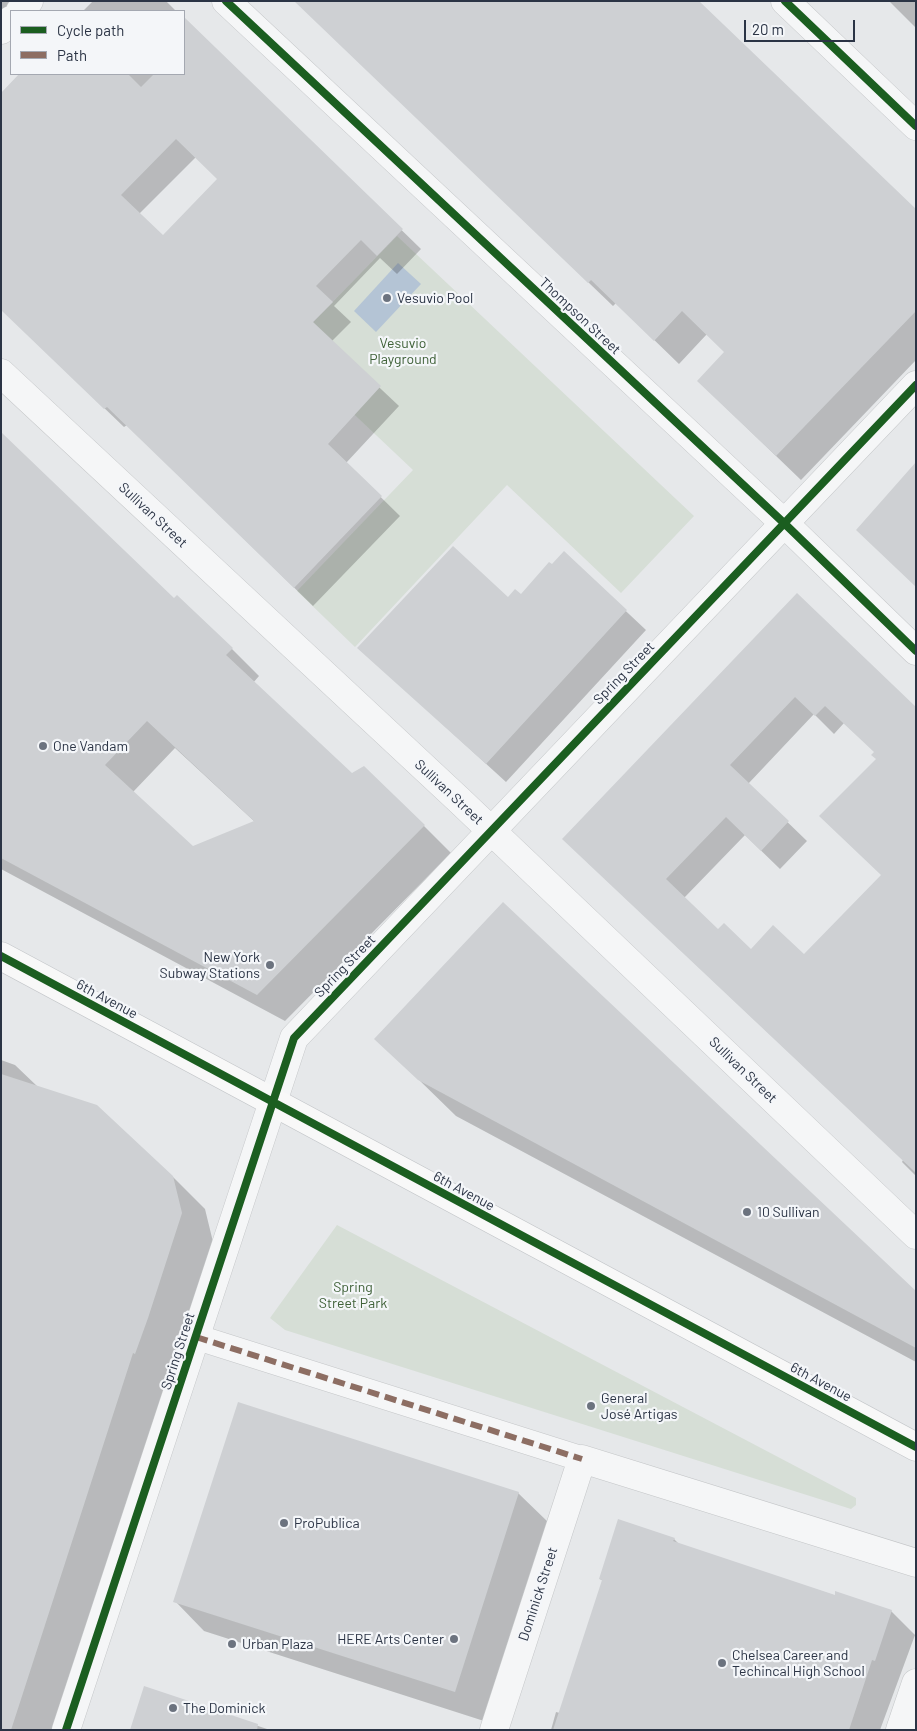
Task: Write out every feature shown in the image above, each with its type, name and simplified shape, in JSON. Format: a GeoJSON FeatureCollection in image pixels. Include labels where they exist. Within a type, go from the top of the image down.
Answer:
{"type":"FeatureCollection","features":[{"type":"Feature","properties":{"kind":"main road","name":"6th Avenue"},"geometry":{"type":"LineString","coordinates":[[1,956],[916,1447]]}},
{"type":"Feature","properties":{"kind":"street","name":"Thompson Street"},"geometry":{"type":"LineString","coordinates":[[226,1],[785,524],[916,651]]}},
{"type":"Feature","properties":{"kind":"street"},"geometry":{"type":"LineString","coordinates":[[785,1],[916,126]]}},
{"type":"Feature","properties":{"kind":"street"},"geometry":{"type":"LineString","coordinates":[[1,30],[10,21]]}},
{"type":"Feature","properties":{"kind":"street","name":"Sullivan Street"},"geometry":{"type":"LineString","coordinates":[[1,373],[491,830],[916,1234]]}},
{"type":"Feature","properties":{"kind":"street","name":"Spring Street"},"geometry":{"type":"LineString","coordinates":[[66,1730],[294,1038],[916,385]]}},
{"type":"Feature","properties":{"kind":"street"},"geometry":{"type":"LineString","coordinates":[[196,1337],[916,1563]]}},
{"type":"Feature","properties":{"kind":"street","name":"Dominick Street"},"geometry":{"type":"LineString","coordinates":[[494,1730],[582,1459]]}},
{"type":"Feature","properties":{"kind":"street"},"geometry":{"type":"LineString","coordinates":[[900,1730],[916,1683]]}},
{"type":"Feature","properties":{"kind":"green space","name":"Vesuvio Playground"},"geometry":{"type":"Polygon","coordinates":[[[397,236],[694,516],[621,593],[507,485],[355,647],[297,591],[413,470],[286,350],[397,236]]]}},
{"type":"Feature","properties":{"kind":"green space","name":"Spring Street Park"},"geometry":{"type":"Polygon","coordinates":[[[337,1225],[856,1498],[856,1505],[851,1509],[285,1330],[270,1318],[337,1225]]]}},
{"type":"Feature","properties":{"kind":"water","name":"Vesuvio Pool"},"geometry":{"type":"Polygon","coordinates":[[[398,263],[421,284],[376,332],[354,311],[398,263]]]}},
{"type":"Feature","properties":{"kind":"building"},"geometry":{"type":"Polygon","coordinates":[[[294,1],[699,1],[916,209],[916,311],[776,456],[697,381],[724,352],[682,311],[654,341],[591,280],[588,283],[294,1]]]}},
{"type":"Feature","properties":{"kind":"building"},"geometry":{"type":"Polygon","coordinates":[[[185,18],[403,229],[377,256],[361,240],[316,286],[333,302],[313,322],[381,386],[328,444],[382,496],[294,588],[107,407],[104,409],[1,310],[1,93],[18,75],[129,75],[141,87],[153,75],[185,75],[185,18]],[[176,139],[121,195],[163,235],[217,179],[176,139]]]}},
{"type":"Feature","properties":{"kind":"building"},"geometry":{"type":"Polygon","coordinates":[[[1,432],[174,598],[177,595],[233,648],[226,655],[352,773],[364,766],[425,825],[257,995],[1,858],[1,432]],[[147,721],[105,765],[193,846],[254,821],[147,721]]]}},
{"type":"Feature","properties":{"kind":"building"},"geometry":{"type":"Polygon","coordinates":[[[916,462],[916,587],[856,530],[916,462]]]}},
{"type":"Feature","properties":{"kind":"building"},"geometry":{"type":"Polygon","coordinates":[[[453,546],[508,597],[515,589],[521,594],[549,562],[552,564],[564,551],[627,610],[486,764],[357,648],[453,546]]]}},
{"type":"Feature","properties":{"kind":"building"},"geometry":{"type":"Polygon","coordinates":[[[797,593],[916,707],[916,1173],[562,839],[797,593]],[[795,697],[730,765],[789,821],[761,851],[726,817],[666,879],[718,929],[724,923],[751,949],[773,925],[804,954],[881,875],[819,816],[876,759],[871,755],[874,752],[825,706],[815,716],[795,697]]]}},
{"type":"Feature","properties":{"kind":"building"},"geometry":{"type":"Polygon","coordinates":[[[503,902],[916,1291],[916,1348],[418,1080],[374,1039],[503,902]]]}},
{"type":"Feature","properties":{"kind":"building"},"geometry":{"type":"Polygon","coordinates":[[[1,1074],[97,1105],[173,1176],[182,1213],[148,1318],[135,1354],[133,1353],[11,1730],[1,1730],[1,1074]]]}},
{"type":"Feature","properties":{"kind":"building"},"geometry":{"type":"Polygon","coordinates":[[[238,1402],[519,1492],[455,1692],[173,1602],[238,1402]]]}},
{"type":"Feature","properties":{"kind":"building"},"geometry":{"type":"Polygon","coordinates":[[[618,1519],[675,1538],[673,1541],[835,1595],[835,1591],[892,1610],[875,1661],[872,1660],[849,1730],[553,1730],[602,1580],[599,1579],[618,1519]]]}},
{"type":"Feature","properties":{"kind":"building","name":"The Dominick"},"geometry":{"type":"Polygon","coordinates":[[[144,1686],[258,1724],[257,1730],[130,1730],[144,1686]]]}},
{"type":"Feature","properties":{"kind":"marked path"},"geometry":{"type":"LineString","coordinates":[[196,1337],[582,1459]]}},
{"type":"Feature","properties":{"kind":"cycle path"},"geometry":{"type":"LineString","coordinates":[[226,1],[785,524],[916,651]]}},
{"type":"Feature","properties":{"kind":"cycle path"},"geometry":{"type":"LineString","coordinates":[[785,1],[916,126]]}},
{"type":"Feature","properties":{"kind":"cycle path"},"geometry":{"type":"LineString","coordinates":[[66,1730],[294,1038],[916,385]]}},
{"type":"Feature","properties":{"kind":"cycle path"},"geometry":{"type":"LineString","coordinates":[[1,956],[916,1447]]}},
{"type":"Feature","properties":{"kind":"place","name":"Vesuvio Pool"},"geometry":{"type":"Point","coordinates":[387,298]}},
{"type":"Feature","properties":{"kind":"place","name":"One Vandam"},"geometry":{"type":"Point","coordinates":[43,746]}},
{"type":"Feature","properties":{"kind":"place","name":"New York Subway Stations"},"geometry":{"type":"Point","coordinates":[270,965]}},
{"type":"Feature","properties":{"kind":"place","name":"10 Sullivan"},"geometry":{"type":"Point","coordinates":[747,1212]}},
{"type":"Feature","properties":{"kind":"place","name":"General José Artigas"},"geometry":{"type":"Point","coordinates":[591,1406]}},
{"type":"Feature","properties":{"kind":"place","name":"ProPublica"},"geometry":{"type":"Point","coordinates":[284,1523]}},
{"type":"Feature","properties":{"kind":"place","name":"HERE Arts Center"},"geometry":{"type":"Point","coordinates":[454,1639]}},
{"type":"Feature","properties":{"kind":"place","name":"Urban Plaza"},"geometry":{"type":"Point","coordinates":[232,1644]}},
{"type":"Feature","properties":{"kind":"place","name":"Chelsea Career and Techincal High School"},"geometry":{"type":"Point","coordinates":[722,1663]}},
{"type":"Feature","properties":{"kind":"place","name":"The Dominick"},"geometry":{"type":"Point","coordinates":[173,1708]}}]}
